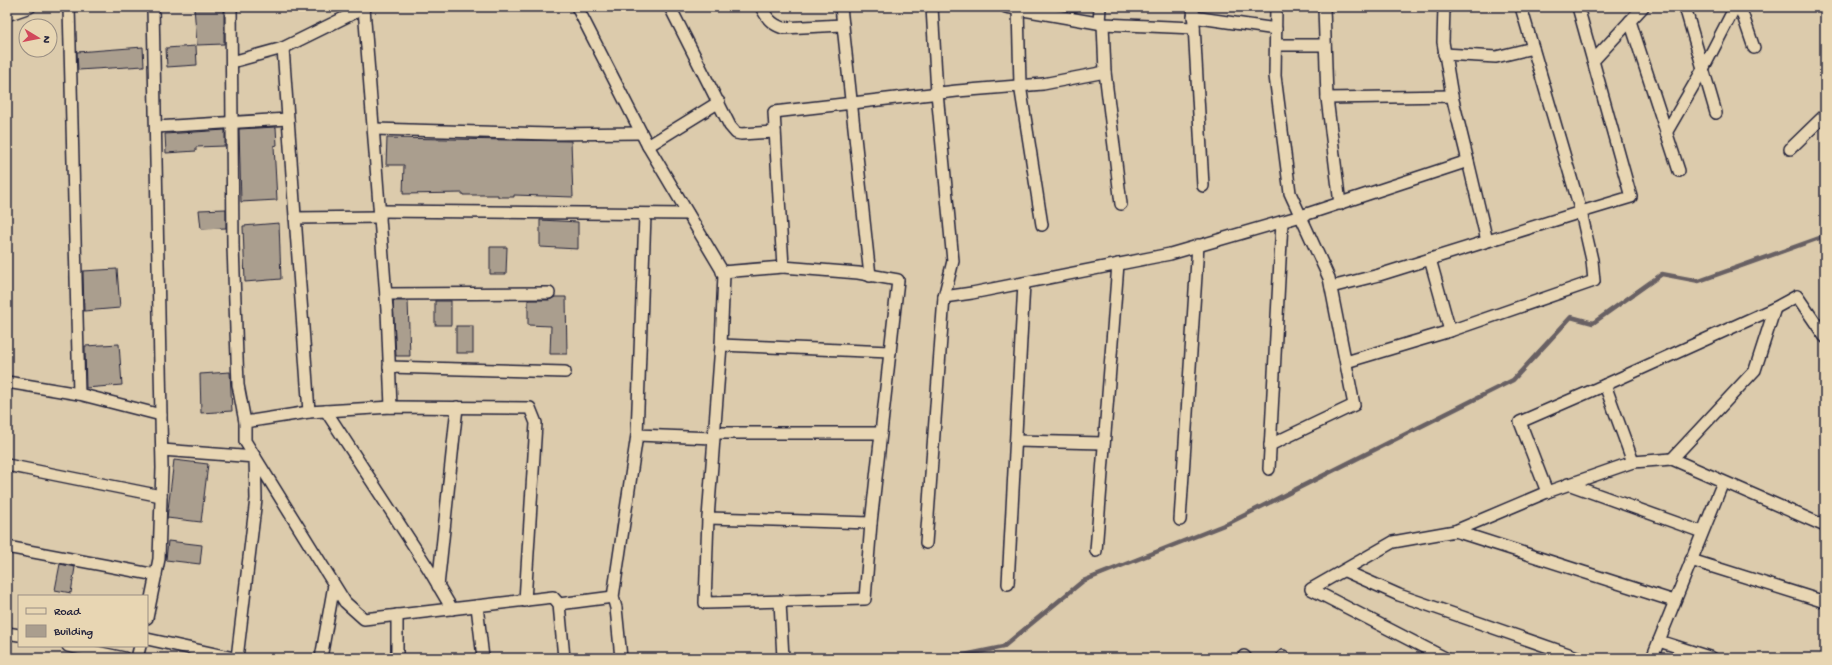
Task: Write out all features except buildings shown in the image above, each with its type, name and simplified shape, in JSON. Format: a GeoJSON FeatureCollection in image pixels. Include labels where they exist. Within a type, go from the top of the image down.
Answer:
{"type":"FeatureCollection","features":[{"type":"Feature","properties":{"kind":"street"},"geometry":{"type":"LineString","coordinates":[[7,14],[30,7]]}},
{"type":"Feature","properties":{"kind":"street"},"geometry":{"type":"LineString","coordinates":[[69,7],[79,394]]}},
{"type":"Feature","properties":{"kind":"street"},"geometry":{"type":"LineString","coordinates":[[148,613],[159,559],[162,450],[153,7]]}},
{"type":"Feature","properties":{"kind":"street"},"geometry":{"type":"LineString","coordinates":[[231,7],[233,246],[238,385],[245,422],[245,441],[345,602],[364,619],[553,597],[559,604],[564,658]]}},
{"type":"Feature","properties":{"kind":"street"},"geometry":{"type":"LineString","coordinates":[[232,62],[283,48],[365,7],[386,294],[391,407]]}},
{"type":"Feature","properties":{"kind":"street"},"geometry":{"type":"LineString","coordinates":[[577,7],[648,146],[722,272],[721,345],[713,435],[705,603],[865,599],[871,523],[898,280],[783,267],[722,272]]}},
{"type":"Feature","properties":{"kind":"street"},"geometry":{"type":"LineString","coordinates":[[670,7],[730,126],[736,132],[745,134],[775,132]]}},
{"type":"Feature","properties":{"kind":"street"},"geometry":{"type":"LineString","coordinates":[[761,7],[768,19],[774,25],[783,28],[843,25]]}},
{"type":"Feature","properties":{"kind":"street"},"geometry":{"type":"LineString","coordinates":[[841,7],[870,276]]}},
{"type":"Feature","properties":{"kind":"street"},"geometry":{"type":"LineString","coordinates":[[926,543],[944,296],[953,261],[937,93],[932,7]]}},
{"type":"Feature","properties":{"kind":"street"},"geometry":{"type":"LineString","coordinates":[[1006,7],[1048,10],[1101,24],[1193,17],[1276,29]]}},
{"type":"Feature","properties":{"kind":"street"},"geometry":{"type":"LineString","coordinates":[[1100,7],[1105,72],[1121,204]]}},
{"type":"Feature","properties":{"kind":"street"},"geometry":{"type":"LineString","coordinates":[[1270,445],[1354,405],[1329,278],[1290,193],[1275,76],[1276,7]]}},
{"type":"Feature","properties":{"kind":"street"},"geometry":{"type":"LineString","coordinates":[[1324,7],[1327,98],[1340,204]]}},
{"type":"Feature","properties":{"kind":"street"},"geometry":{"type":"LineString","coordinates":[[1444,7],[1444,54],[1452,96],[1487,241]]}},
{"type":"Feature","properties":{"kind":"street"},"geometry":{"type":"LineString","coordinates":[[1346,362],[1450,331],[1594,281],[1592,260],[1581,212],[1521,7]]}},
{"type":"Feature","properties":{"kind":"street"},"geometry":{"type":"LineString","coordinates":[[1330,287],[1430,259],[1630,197],[1578,7]]}},
{"type":"Feature","properties":{"kind":"street"},"geometry":{"type":"LineString","coordinates":[[1593,61],[1643,7]]}},
{"type":"Feature","properties":{"kind":"street"},"geometry":{"type":"LineString","coordinates":[[1685,7],[1716,113]]}},
{"type":"Feature","properties":{"kind":"street"},"geometry":{"type":"LineString","coordinates":[[1666,133],[1703,69],[1735,7]]}},
{"type":"Feature","properties":{"kind":"street"},"geometry":{"type":"LineString","coordinates":[[1740,7],[1754,48]]}},
{"type":"Feature","properties":{"kind":"street"},"geometry":{"type":"LineString","coordinates":[[1018,9],[1020,85],[1042,224]]}},
{"type":"Feature","properties":{"kind":"street"},"geometry":{"type":"LineString","coordinates":[[1193,17],[1203,186]]}},
{"type":"Feature","properties":{"kind":"street"},"geometry":{"type":"LineString","coordinates":[[1630,21],[1679,171]]}},
{"type":"Feature","properties":{"kind":"street"},"geometry":{"type":"LineString","coordinates":[[1276,45],[1325,45]]}},
{"type":"Feature","properties":{"kind":"street"},"geometry":{"type":"LineString","coordinates":[[283,48],[309,412]]}},
{"type":"Feature","properties":{"kind":"street"},"geometry":{"type":"LineString","coordinates":[[1444,54],[1496,58],[1532,48]]}},
{"type":"Feature","properties":{"kind":"street"},"geometry":{"type":"LineString","coordinates":[[783,267],[774,112],[937,93],[1043,84],[1105,72]]}},
{"type":"Feature","properties":{"kind":"street"},"geometry":{"type":"LineString","coordinates":[[1327,98],[1452,96]]}},
{"type":"Feature","properties":{"kind":"street"},"geometry":{"type":"LineString","coordinates":[[648,146],[718,102]]}},
{"type":"Feature","properties":{"kind":"street"},"geometry":{"type":"LineString","coordinates":[[1790,149],[1825,115]]}},
{"type":"Feature","properties":{"kind":"street"},"geometry":{"type":"LineString","coordinates":[[156,126],[288,119]]}},
{"type":"Feature","properties":{"kind":"street"},"geometry":{"type":"LineString","coordinates":[[374,129],[551,134],[641,133]]}},
{"type":"Feature","properties":{"kind":"street"},"geometry":{"type":"LineString","coordinates":[[944,296],[972,293],[1024,283],[1198,246],[1340,204],[1468,161]]}},
{"type":"Feature","properties":{"kind":"street"},"geometry":{"type":"LineString","coordinates":[[295,218],[380,214],[688,214]]}},
{"type":"Feature","properties":{"kind":"street"},"geometry":{"type":"LineString","coordinates":[[621,658],[616,608],[612,597],[637,435],[645,215]]}},
{"type":"Feature","properties":{"kind":"street"},"geometry":{"type":"LineString","coordinates":[[1269,469],[1282,222]]}},
{"type":"Feature","properties":{"kind":"street"},"geometry":{"type":"LineString","coordinates":[[1180,520],[1198,246]]}},
{"type":"Feature","properties":{"kind":"street"},"geometry":{"type":"LineString","coordinates":[[1430,259],[1450,331]]}},
{"type":"Feature","properties":{"kind":"street"},"geometry":{"type":"LineString","coordinates":[[1096,551],[1118,264]]}},
{"type":"Feature","properties":{"kind":"street"},"geometry":{"type":"LineString","coordinates":[[1008,584],[1024,283]]}},
{"type":"Feature","properties":{"kind":"street"},"geometry":{"type":"LineString","coordinates":[[386,294],[549,293]]}},
{"type":"Feature","properties":{"kind":"street"},"geometry":{"type":"LineString","coordinates":[[1547,492],[1520,422],[1775,308],[1797,296],[1825,337]]}},
{"type":"Feature","properties":{"kind":"street"},"geometry":{"type":"LineString","coordinates":[[1672,459],[1755,370],[1775,308]]}},
{"type":"Feature","properties":{"kind":"street"},"geometry":{"type":"LineString","coordinates":[[721,345],[890,352]]}},
{"type":"Feature","properties":{"kind":"street"},"geometry":{"type":"LineString","coordinates":[[389,368],[565,372]]}},
{"type":"Feature","properties":{"kind":"street"},"geometry":{"type":"LineString","coordinates":[[7,382],[79,394],[161,415]]}},
{"type":"Feature","properties":{"kind":"street"},"geometry":{"type":"LineString","coordinates":[[1605,385],[1633,462]]}},
{"type":"Feature","properties":{"kind":"street"},"geometry":{"type":"LineString","coordinates":[[245,422],[309,412],[391,407],[530,408],[536,422],[525,601]]}},
{"type":"Feature","properties":{"kind":"street"},"geometry":{"type":"LineString","coordinates":[[438,586],[458,407]]}},
{"type":"Feature","properties":{"kind":"street"},"geometry":{"type":"LineString","coordinates":[[326,411],[452,609]]}},
{"type":"Feature","properties":{"kind":"street"},"geometry":{"type":"LineString","coordinates":[[637,435],[881,433]]}},
{"type":"Feature","properties":{"kind":"street"},"geometry":{"type":"LineString","coordinates":[[1016,441],[1104,443]]}},
{"type":"Feature","properties":{"kind":"street"},"geometry":{"type":"LineString","coordinates":[[162,450],[255,457]]}},
{"type":"Feature","properties":{"kind":"street"},"geometry":{"type":"LineString","coordinates":[[148,639],[235,658],[256,499],[255,457]]}},
{"type":"Feature","properties":{"kind":"street"},"geometry":{"type":"LineString","coordinates":[[1445,658],[1312,589],[1393,542],[1455,531],[1547,492],[1633,462],[1672,459],[1825,526]]}},
{"type":"Feature","properties":{"kind":"street"},"geometry":{"type":"LineString","coordinates":[[7,465],[161,496]]}},
{"type":"Feature","properties":{"kind":"street"},"geometry":{"type":"LineString","coordinates":[[1652,658],[1723,482]]}},
{"type":"Feature","properties":{"kind":"street"},"geometry":{"type":"LineString","coordinates":[[1568,484],[1702,532]]}},
{"type":"Feature","properties":{"kind":"street"},"geometry":{"type":"LineString","coordinates":[[708,518],[871,523]]}},
{"type":"Feature","properties":{"kind":"street"},"geometry":{"type":"LineString","coordinates":[[1455,531],[1674,601]]}},
{"type":"Feature","properties":{"kind":"street"},"geometry":{"type":"LineString","coordinates":[[7,547],[156,575]]}},
{"type":"Feature","properties":{"kind":"street"},"geometry":{"type":"LineString","coordinates":[[1691,560],[1825,602]]}},
{"type":"Feature","properties":{"kind":"street"},"geometry":{"type":"LineString","coordinates":[[1345,571],[1399,595],[1580,658]]}},
{"type":"Feature","properties":{"kind":"street"},"geometry":{"type":"LineString","coordinates":[[322,658],[334,585]]}},
{"type":"Feature","properties":{"kind":"street"},"geometry":{"type":"LineString","coordinates":[[559,604],[612,597]]}},
{"type":"Feature","properties":{"kind":"street"},"geometry":{"type":"LineString","coordinates":[[780,602],[782,658]]}},
{"type":"Feature","properties":{"kind":"street"},"geometry":{"type":"LineString","coordinates":[[477,606],[483,658]]}},
{"type":"Feature","properties":{"kind":"street"},"geometry":{"type":"LineString","coordinates":[[397,615],[397,658]]}},
{"type":"Feature","properties":{"kind":"street"},"geometry":{"type":"LineString","coordinates":[[7,633],[18,635]]}},
{"type":"Feature","properties":{"kind":"street"},"geometry":{"type":"LineString","coordinates":[[1659,641],[1712,658]]}},
{"type":"Feature","properties":{"kind":"street"},"geometry":{"type":"LineString","coordinates":[[73,647],[124,658]]}},
{"type":"Feature","properties":{"kind":"street"},"geometry":{"type":"LineString","coordinates":[[136,658],[140,647]]}},
{"type":"Feature","properties":{"kind":"waterway"},"geometry":{"type":"LineString","coordinates":[[950,658],[1003,647],[1083,581],[1229,523],[1513,380],[1571,317],[1593,323],[1662,274],[1699,281],[1825,236]]}}]}
